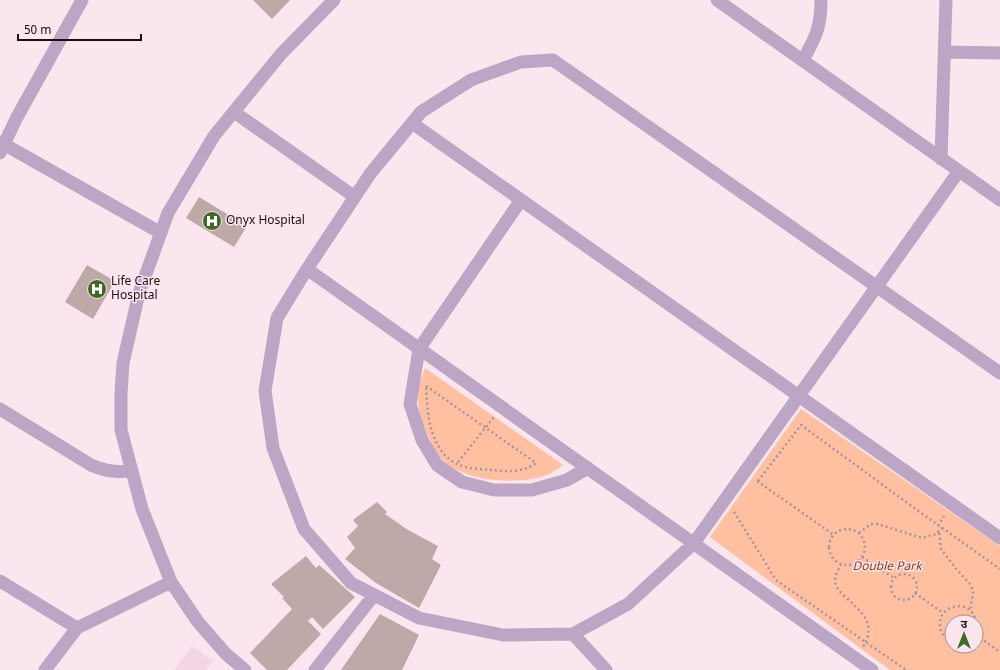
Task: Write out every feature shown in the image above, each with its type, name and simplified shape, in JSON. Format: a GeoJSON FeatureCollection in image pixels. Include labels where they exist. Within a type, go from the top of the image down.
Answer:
{"type":"FeatureCollection","features":[{"type":"Feature","properties":{"kind":"street"},"geometry":{"type":"LineString","coordinates":[[82,0],[1,146],[161,234]]}},
{"type":"Feature","properties":{"kind":"street"},"geometry":{"type":"LineString","coordinates":[[245,670],[226,654],[198,622],[171,582],[142,509],[121,430],[123,363],[139,293],[168,213],[214,136],[281,54],[334,0]]}},
{"type":"Feature","properties":{"kind":"street"},"geometry":{"type":"LineString","coordinates":[[717,0],[804,60],[1000,200]]}},
{"type":"Feature","properties":{"kind":"street"},"geometry":{"type":"LineString","coordinates":[[804,60],[820,26],[822,0]]}},
{"type":"Feature","properties":{"kind":"street"},"geometry":{"type":"LineString","coordinates":[[942,159],[946,0]]}},
{"type":"Feature","properties":{"kind":"street"},"geometry":{"type":"LineString","coordinates":[[944,52],[1000,53]]}},
{"type":"Feature","properties":{"kind":"street"},"geometry":{"type":"LineString","coordinates":[[959,171],[876,286],[694,543],[628,604],[574,634],[503,635],[419,618],[351,583],[304,529],[274,448],[265,391],[277,318],[307,269],[370,174],[421,112],[471,80],[521,62],[553,60],[876,286],[1000,373]]}},
{"type":"Feature","properties":{"kind":"street"},"geometry":{"type":"LineString","coordinates":[[234,112],[355,197]]}},
{"type":"Feature","properties":{"kind":"street"},"geometry":{"type":"LineString","coordinates":[[412,123],[1000,538]]}},
{"type":"Feature","properties":{"kind":"street"},"geometry":{"type":"LineString","coordinates":[[521,200],[419,349],[410,404],[422,440],[437,466],[453,469],[462,482],[494,490],[532,490],[567,480],[588,468]]}},
{"type":"Feature","properties":{"kind":"street"},"geometry":{"type":"LineString","coordinates":[[307,269],[872,670]]}},
{"type":"Feature","properties":{"kind":"street"},"geometry":{"type":"LineString","coordinates":[[0,409],[91,466],[113,472],[132,472]]}},
{"type":"Feature","properties":{"kind":"street"},"geometry":{"type":"LineString","coordinates":[[0,581],[77,628]]}},
{"type":"Feature","properties":{"kind":"street"},"geometry":{"type":"LineString","coordinates":[[45,670],[77,628],[171,582]]}},
{"type":"Feature","properties":{"kind":"street"},"geometry":{"type":"LineString","coordinates":[[315,670],[374,595]]}},
{"type":"Feature","properties":{"kind":"street"},"geometry":{"type":"LineString","coordinates":[[574,634],[606,670]]}},
{"type":"Feature","properties":{"kind":"path"},"geometry":{"type":"LineString","coordinates":[[426,386],[536,463],[531,467],[520,470],[500,471],[462,466],[453,469],[434,437],[428,419],[426,386]]}},
{"type":"Feature","properties":{"kind":"path"},"geometry":{"type":"LineString","coordinates":[[453,469],[502,407]]}},
{"type":"Feature","properties":{"kind":"path"},"geometry":{"type":"LineString","coordinates":[[753,488],[801,425],[1000,570]]}},
{"type":"Feature","properties":{"kind":"path"},"geometry":{"type":"LineString","coordinates":[[758,481],[834,535]]}},
{"type":"Feature","properties":{"kind":"path"},"geometry":{"type":"LineString","coordinates":[[739,506],[734,512],[776,580],[906,670]]}},
{"type":"Feature","properties":{"kind":"path"},"geometry":{"type":"LineString","coordinates":[[859,533],[871,524],[878,524],[922,538],[939,532],[942,528]]}},
{"type":"Feature","properties":{"kind":"path"},"geometry":{"type":"LineString","coordinates":[[845,529],[851,529],[859,533],[865,541],[866,547],[862,558],[853,564],[841,564],[836,561],[830,552],[829,546],[834,535],[845,529]]}},
{"type":"Feature","properties":{"kind":"path"},"geometry":{"type":"LineString","coordinates":[[939,532],[941,549],[971,585],[973,592],[970,611]]}},
{"type":"Feature","properties":{"kind":"path"},"geometry":{"type":"LineString","coordinates":[[862,558],[894,578]]}},
{"type":"Feature","properties":{"kind":"path"},"geometry":{"type":"LineString","coordinates":[[841,564],[836,574],[835,582],[840,591],[862,613],[867,622],[868,638],[856,659]]}},
{"type":"Feature","properties":{"kind":"path"},"geometry":{"type":"LineString","coordinates":[[901,574],[912,577],[917,584],[915,593],[909,599],[900,599],[896,597],[891,590],[894,578],[901,574]]}},
{"type":"Feature","properties":{"kind":"path"},"geometry":{"type":"LineString","coordinates":[[915,593],[943,613]]}},
{"type":"Feature","properties":{"kind":"path"},"geometry":{"type":"LineString","coordinates":[[944,635],[941,630],[940,619],[943,613],[952,606],[964,606],[973,614]]}},
{"type":"Feature","properties":{"kind":"path"},"geometry":{"type":"LineString","coordinates":[[984,641],[1000,652]]}},
{"type":"Feature","properties":{"kind":"shaded area"},"geometry":{"type":"Polygon","coordinates":[[[192,646],[213,661],[206,670],[174,670],[192,646]]]}},
{"type":"Feature","properties":{"kind":"green space"},"geometry":{"type":"Polygon","coordinates":[[[425,368],[563,465],[552,473],[544,476],[532,479],[504,481],[474,476],[461,472],[449,465],[440,457],[434,448],[419,410],[418,389],[425,368]]]}},
{"type":"Feature","properties":{"kind":"green space","name":"Double Park"},"geometry":{"type":"Polygon","coordinates":[[[801,409],[1000,546],[1000,670],[890,670],[710,537],[801,409]]]}},
{"type":"Feature","properties":{"kind":"building"},"geometry":{"type":"Polygon","coordinates":[[[253,0],[290,0],[272,19],[253,0]]]}},
{"type":"Feature","properties":{"kind":"building"},"geometry":{"type":"Polygon","coordinates":[[[199,197],[247,226],[234,247],[186,218],[199,197]]]}},
{"type":"Feature","properties":{"kind":"building"},"geometry":{"type":"Polygon","coordinates":[[[87,265],[115,281],[93,319],[65,302],[87,265]]]}},
{"type":"Feature","properties":{"kind":"building"},"geometry":{"type":"Polygon","coordinates":[[[377,502],[387,512],[385,514],[408,530],[438,546],[432,559],[441,565],[419,608],[376,583],[345,559],[355,548],[347,537],[358,526],[353,520],[377,502]]]}},
{"type":"Feature","properties":{"kind":"building"},"geometry":{"type":"Polygon","coordinates":[[[306,556],[316,568],[319,565],[355,597],[323,629],[312,617],[308,621],[321,634],[287,670],[267,670],[250,653],[292,609],[282,598],[284,597],[271,584],[306,556]]]}},
{"type":"Feature","properties":{"kind":"building"},"geometry":{"type":"Polygon","coordinates":[[[380,614],[419,635],[402,670],[341,670],[380,614]]]}},
{"type":"Feature","properties":{"kind":"place","name":"Onyx Hospital"},"geometry":{"type":"Point","coordinates":[212,221]}},
{"type":"Feature","properties":{"kind":"place","name":"Life Care Hospital"},"geometry":{"type":"Point","coordinates":[97,289]}}]}
